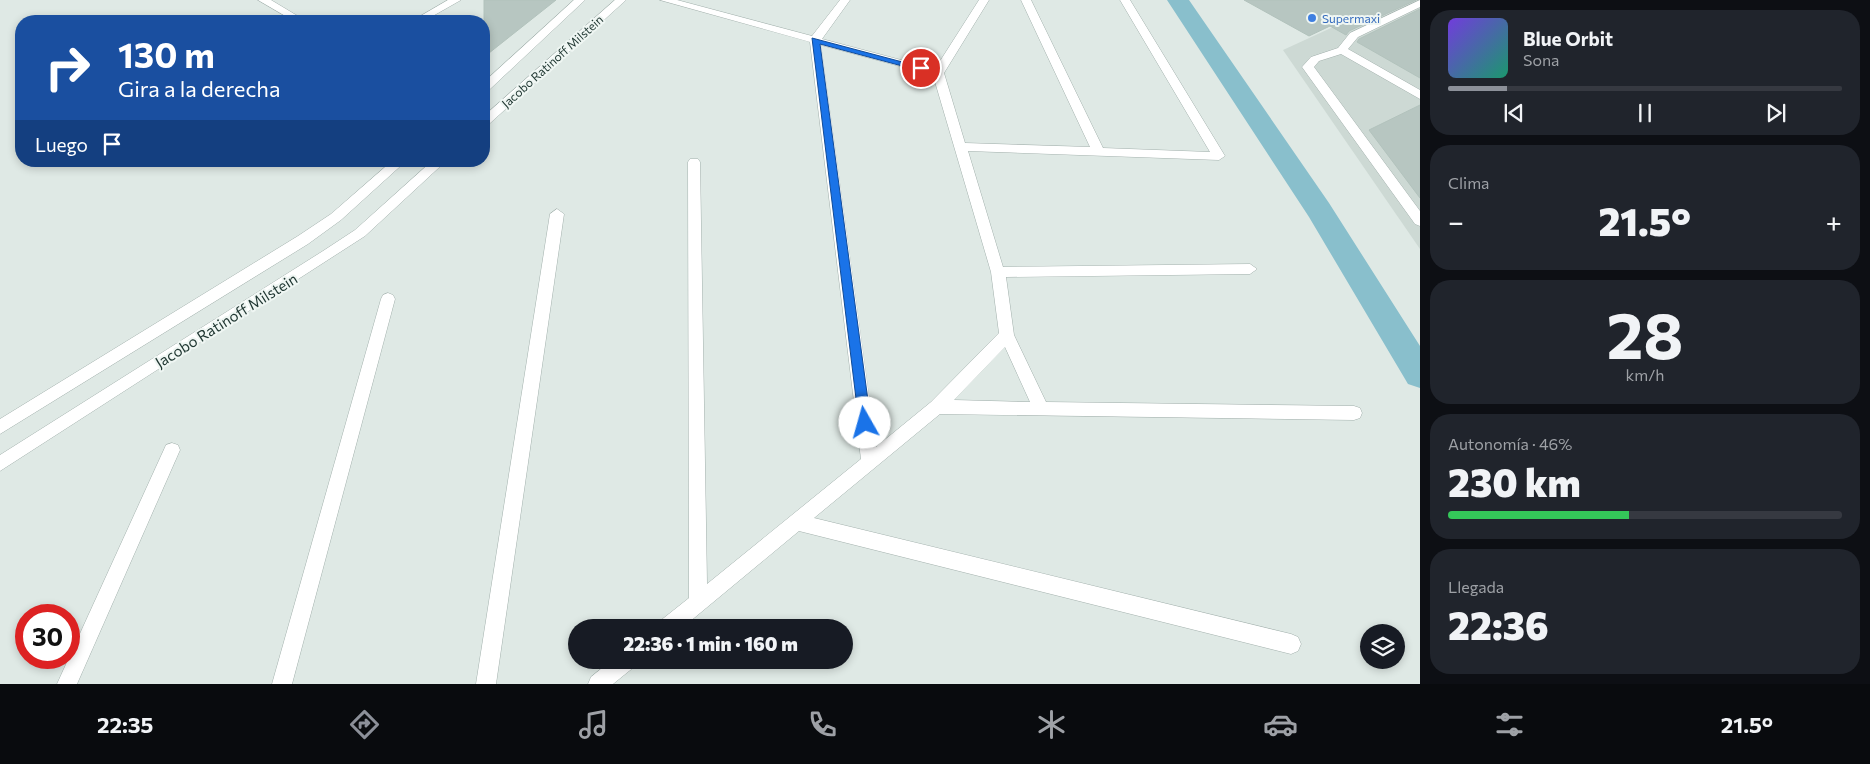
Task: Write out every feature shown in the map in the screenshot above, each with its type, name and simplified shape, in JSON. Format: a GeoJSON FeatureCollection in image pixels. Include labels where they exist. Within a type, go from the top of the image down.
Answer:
{"type":"FeatureCollection","features":[{"type":"Feature","properties":{"kind":"street"},"geometry":{"type":"LineString","coordinates":[[263,0],[291,15]]}},
{"type":"Feature","properties":{"kind":"street"},"geometry":{"type":"LineString","coordinates":[[427,15],[456,0]]}},
{"type":"Feature","properties":{"kind":"street","name":"Jacobo Ratinoff Milstein"},"geometry":{"type":"LineString","coordinates":[[490,82],[580,0]]}},
{"type":"Feature","properties":{"kind":"street","name":"Jacobo Ratinoff Milstein"},"geometry":{"type":"LineString","coordinates":[[490,117],[621,0]]}},
{"type":"Feature","properties":{"kind":"street"},"geometry":{"type":"LineString","coordinates":[[665,0],[702,4],[815,40],[938,73]]}},
{"type":"Feature","properties":{"kind":"street"},"geometry":{"type":"LineString","coordinates":[[845,0],[815,40],[870,461]]}},
{"type":"Feature","properties":{"kind":"street"},"geometry":{"type":"LineString","coordinates":[[984,0],[938,73],[998,272],[1007,335],[1041,408]]}},
{"type":"Feature","properties":{"kind":"street"},"geometry":{"type":"LineString","coordinates":[[1026,0],[1099,153]]}},
{"type":"Feature","properties":{"kind":"street"},"geometry":{"type":"LineString","coordinates":[[961,147],[1219,156],[1125,0]]}},
{"type":"Feature","properties":{"kind":"street"},"geometry":{"type":"LineString","coordinates":[[1420,3],[1354,35],[1342,50],[1315,58],[1308,67],[1420,221]]}},
{"type":"Feature","properties":{"kind":"street"},"geometry":{"type":"LineString","coordinates":[[1342,50],[1420,95]]}},
{"type":"Feature","properties":{"kind":"street"},"geometry":{"type":"LineString","coordinates":[[694,162],[698,602]]}},
{"type":"Feature","properties":{"kind":"street","name":"Jacobo Ratinoff Milstein"},"geometry":{"type":"LineString","coordinates":[[0,427],[303,240],[336,217],[393,167]]}},
{"type":"Feature","properties":{"kind":"street","name":"Jacobo Ratinoff Milstein"},"geometry":{"type":"LineString","coordinates":[[0,464],[328,255],[360,233],[433,167]]}},
{"type":"Feature","properties":{"kind":"street"},"geometry":{"type":"LineString","coordinates":[[486,684],[557,214]]}},
{"type":"Feature","properties":{"kind":"street"},"geometry":{"type":"LineString","coordinates":[[998,272],[1250,269]]}},
{"type":"Feature","properties":{"kind":"street"},"geometry":{"type":"LineString","coordinates":[[282,684],[388,300]]}},
{"type":"Feature","properties":{"kind":"street"},"geometry":{"type":"LineString","coordinates":[[678,619],[937,406],[1007,335]]}},
{"type":"Feature","properties":{"kind":"street"},"geometry":{"type":"LineString","coordinates":[[937,406],[1354,413]]}},
{"type":"Feature","properties":{"kind":"street"},"geometry":{"type":"LineString","coordinates":[[67,684],[172,450]]}},
{"type":"Feature","properties":{"kind":"street"},"geometry":{"type":"LineString","coordinates":[[796,522],[1291,644]]}},
{"type":"Feature","properties":{"kind":"street"},"geometry":{"type":"LineString","coordinates":[[598,684],[616,669]]}},
{"type":"Feature","properties":{"kind":"shaded area"},"geometry":{"type":"Polygon","coordinates":[[[1392,0],[1420,0],[1420,249],[1283,50],[1392,0]]]}},
{"type":"Feature","properties":{"kind":"building"},"geometry":{"type":"Polygon","coordinates":[[[484,0],[556,0],[490,52],[490,15],[484,15],[484,0]]]}},
{"type":"Feature","properties":{"kind":"building","name":"Supermaxi"},"geometry":{"type":"Polygon","coordinates":[[[1244,0],[1416,0],[1349,31],[1346,35],[1330,26],[1309,36],[1244,0]]]}},
{"type":"Feature","properties":{"kind":"building"},"geometry":{"type":"Polygon","coordinates":[[[1420,9],[1420,78],[1357,42],[1359,39],[1420,9]]]}},
{"type":"Feature","properties":{"kind":"building"},"geometry":{"type":"Polygon","coordinates":[[[1420,105],[1420,198],[1369,130],[1420,105]]]}},
{"type":"Feature","properties":{"kind":"waterway"},"geometry":{"type":"LineString","coordinates":[[1178,0],[1319,210],[1420,374]]}},
{"type":"Feature","properties":{"kind":"place","name":"Supermaxi"},"geometry":{"type":"Point","coordinates":[1312,18]}},
{"type":"Feature","properties":{"kind":"route"},"geometry":{"type":"LineString","coordinates":[[865,423],[815,40],[921,68]]}}]}
